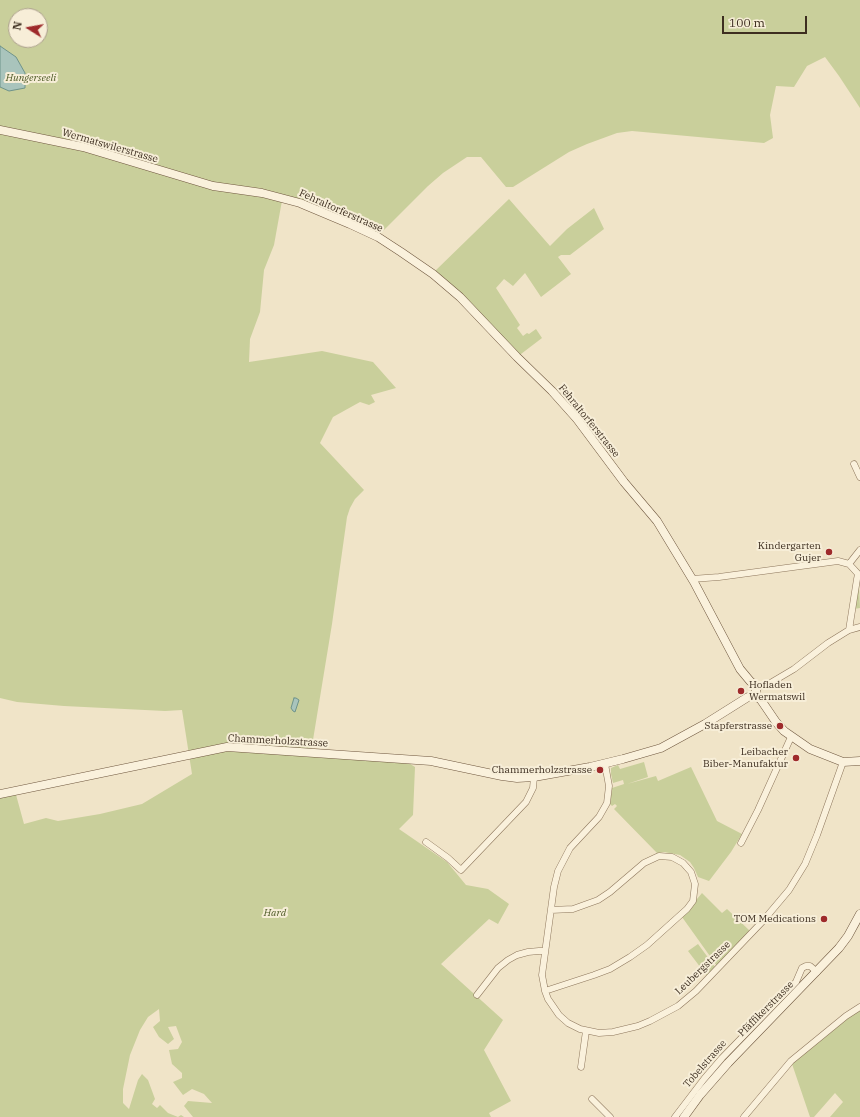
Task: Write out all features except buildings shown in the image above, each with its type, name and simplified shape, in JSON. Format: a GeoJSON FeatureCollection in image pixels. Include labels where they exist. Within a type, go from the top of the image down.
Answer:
{"type":"FeatureCollection","features":[{"type":"Feature","properties":{"kind":"street","name":"Wermatswilerstrasse"},"geometry":{"type":"LineString","coordinates":[[0,130],[83,147],[213,186]]}},
{"type":"Feature","properties":{"kind":"street","name":"Fehraltorferstrasse"},"geometry":{"type":"LineString","coordinates":[[213,186],[262,193],[288,199],[312,207],[378,238],[416,262],[446,284],[552,391],[657,521],[692,579],[740,669],[780,726],[791,737],[810,750],[843,762],[860,761]]}},
{"type":"Feature","properties":{"kind":"street"},"geometry":{"type":"LineString","coordinates":[[854,464],[860,476]]}},
{"type":"Feature","properties":{"kind":"street"},"geometry":{"type":"LineString","coordinates":[[849,564],[860,550]]}},
{"type":"Feature","properties":{"kind":"street"},"geometry":{"type":"LineString","coordinates":[[692,579],[719,577],[838,561],[849,564],[859,575],[848,630]]}},
{"type":"Feature","properties":{"kind":"street","name":"Chammerholzstrasse"},"geometry":{"type":"LineString","coordinates":[[0,794],[227,747],[431,761],[517,778],[573,771],[605,764],[662,748],[705,724],[794,668],[848,630],[860,627]]}},
{"type":"Feature","properties":{"kind":"street"},"geometry":{"type":"LineString","coordinates":[[741,843],[758,810],[791,737]]}},
{"type":"Feature","properties":{"kind":"street","name":"Leubergstrasse"},"geometry":{"type":"LineString","coordinates":[[605,764],[609,786],[607,803],[602,813],[572,845],[563,859],[556,878],[542,975],[544,991],[559,1015],[568,1023],[586,1031],[599,1033],[621,1030],[643,1023],[668,1012],[685,1001],[752,933],[782,900],[797,878],[812,849],[843,762]]}},
{"type":"Feature","properties":{"kind":"street"},"geometry":{"type":"LineString","coordinates":[[426,842],[448,858],[461,870],[526,802],[531,793],[534,777]]}},
{"type":"Feature","properties":{"kind":"street"},"geometry":{"type":"LineString","coordinates":[[544,991],[610,969],[647,945],[687,909],[693,901],[695,884],[691,872],[683,863],[672,857],[658,856],[644,863],[610,892],[598,900],[573,909],[551,910]]}},
{"type":"Feature","properties":{"kind":"street","name":"Pfäffikerstrasse"},"geometry":{"type":"LineString","coordinates":[[684,1117],[700,1095],[732,1058],[839,948],[848,936],[860,914]]}},
{"type":"Feature","properties":{"kind":"street"},"geometry":{"type":"LineString","coordinates":[[477,995],[498,968],[508,960],[517,955],[528,952],[545,951]]}},
{"type":"Feature","properties":{"kind":"street","name":"Tobelstrasse"},"geometry":{"type":"LineString","coordinates":[[675,1117],[722,1058],[796,982],[802,968],[810,966],[817,972]]}},
{"type":"Feature","properties":{"kind":"street"},"geometry":{"type":"LineString","coordinates":[[744,1117],[790,1060],[846,1016],[860,1007]]}},
{"type":"Feature","properties":{"kind":"street"},"geometry":{"type":"LineString","coordinates":[[581,1067],[586,1031]]}},
{"type":"Feature","properties":{"kind":"street"},"geometry":{"type":"LineString","coordinates":[[592,1099],[610,1117]]}},
{"type":"Feature","properties":{"kind":"green space","name":"Hard"},"geometry":{"type":"Polygon","coordinates":[[[0,0],[860,0],[860,108],[825,57],[807,66],[794,87],[776,86],[770,115],[773,138],[764,143],[632,131],[617,133],[569,152],[513,187],[506,187],[481,157],[467,157],[443,173],[381,233],[377,234],[283,195],[274,245],[264,270],[260,312],[250,339],[249,362],[322,351],[373,362],[396,388],[371,395],[375,402],[369,405],[360,402],[333,417],[320,443],[364,490],[355,499],[347,517],[332,624],[311,752],[402,759],[415,767],[413,815],[399,829],[447,862],[466,885],[488,889],[509,904],[498,924],[489,919],[441,964],[503,1020],[484,1050],[511,1101],[489,1113],[491,1117],[193,1117],[184,1106],[188,1101],[212,1103],[204,1094],[192,1089],[183,1095],[173,1082],[182,1078],[182,1073],[172,1064],[169,1050],[178,1049],[182,1042],[176,1026],[168,1027],[174,1039],[168,1044],[159,1037],[153,1027],[160,1021],[159,1009],[148,1017],[140,1030],[130,1055],[123,1089],[123,1103],[129,1109],[138,1080],[142,1074],[148,1080],[155,1099],[152,1104],[157,1108],[160,1105],[168,1113],[178,1117],[0,1117],[0,794],[15,791],[24,824],[46,818],[58,821],[100,814],[142,804],[192,774],[182,710],[165,711],[17,702],[0,698],[0,0]]]}},
{"type":"Feature","properties":{"kind":"green space"},"geometry":{"type":"Polygon","coordinates":[[[509,199],[550,246],[567,229],[594,208],[604,229],[570,255],[561,255],[558,257],[571,274],[541,297],[525,273],[513,286],[504,279],[496,288],[520,325],[517,328],[523,336],[536,329],[542,338],[521,354],[518,354],[434,272],[509,199]]]}},
{"type":"Feature","properties":{"kind":"green space"},"geometry":{"type":"Polygon","coordinates":[[[859,585],[860,608],[854,609],[857,586],[859,585]]]}},
{"type":"Feature","properties":{"kind":"green space"},"geometry":{"type":"Polygon","coordinates":[[[644,762],[648,777],[627,784],[656,776],[658,781],[691,767],[717,821],[742,834],[731,852],[709,881],[698,877],[690,862],[680,855],[664,852],[657,853],[614,809],[617,806],[615,804],[612,806],[610,804],[612,788],[624,784],[623,780],[613,783],[611,768],[618,765],[620,769],[644,762]]]}},
{"type":"Feature","properties":{"kind":"green space"},"geometry":{"type":"Polygon","coordinates":[[[702,893],[722,913],[727,909],[750,931],[717,966],[682,917],[702,893]]]}},
{"type":"Feature","properties":{"kind":"green space"},"geometry":{"type":"Polygon","coordinates":[[[698,944],[715,967],[707,976],[688,951],[698,944]]]}},
{"type":"Feature","properties":{"kind":"green space"},"geometry":{"type":"Polygon","coordinates":[[[860,1007],[860,1117],[830,1117],[843,1102],[835,1093],[814,1117],[810,1117],[791,1061],[860,1007]]]}},
{"type":"Feature","properties":{"kind":"water","name":"Hungerseeli"},"geometry":{"type":"Polygon","coordinates":[[[0,46],[16,57],[25,73],[25,88],[9,91],[0,87],[0,46]]]}},
{"type":"Feature","properties":{"kind":"water"},"geometry":{"type":"Polygon","coordinates":[[[294,698],[299,700],[295,712],[291,708],[294,698]]]}},
{"type":"Feature","properties":{"kind":"place","name":"Kindergarten Gujer"},"geometry":{"type":"Point","coordinates":[829,552]}},
{"type":"Feature","properties":{"kind":"place","name":"Hofladen Wermatswil"},"geometry":{"type":"Point","coordinates":[741,691]}},
{"type":"Feature","properties":{"kind":"place","name":"Stapferstrasse"},"geometry":{"type":"Point","coordinates":[780,726]}},
{"type":"Feature","properties":{"kind":"place","name":"Leibacher Biber-Manufaktur"},"geometry":{"type":"Point","coordinates":[796,758]}},
{"type":"Feature","properties":{"kind":"place","name":"Chammerholzstrasse"},"geometry":{"type":"Point","coordinates":[600,770]}},
{"type":"Feature","properties":{"kind":"place","name":"TOM Medications"},"geometry":{"type":"Point","coordinates":[824,919]}}]}
